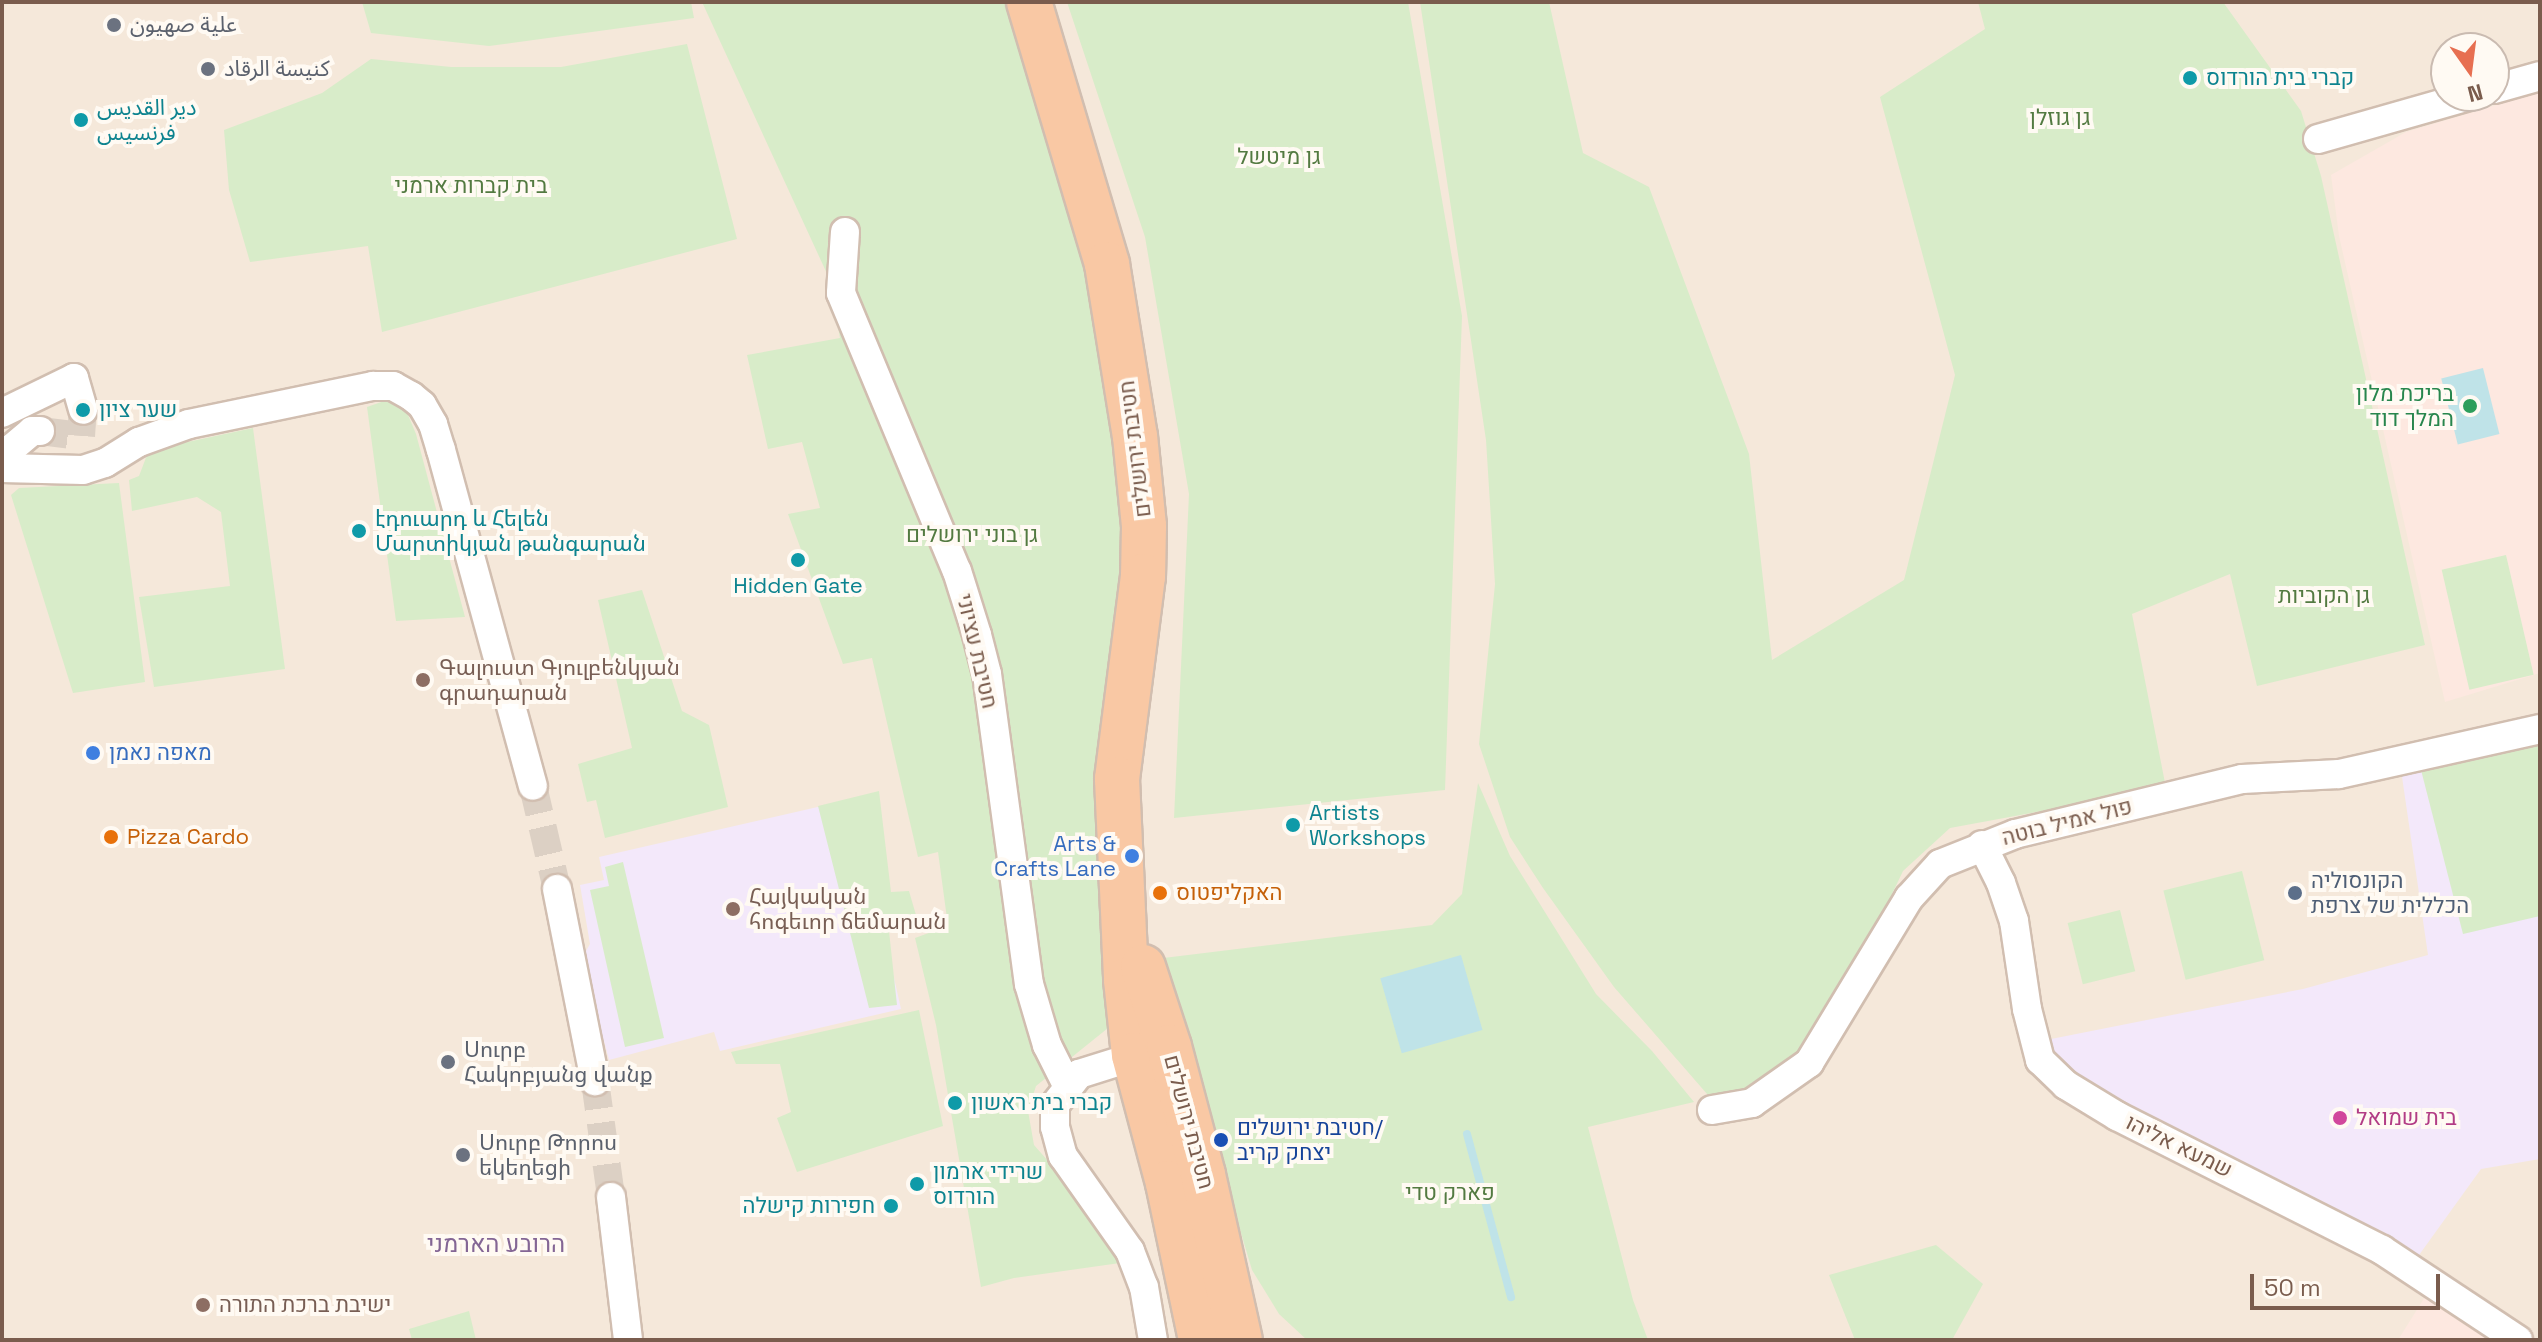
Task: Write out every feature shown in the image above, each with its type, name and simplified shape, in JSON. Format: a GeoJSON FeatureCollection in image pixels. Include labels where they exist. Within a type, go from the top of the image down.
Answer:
{"type":"FeatureCollection","features":[{"type":"Feature","properties":{"kind":"highway","name":"חטיבת ירושלים"},"geometry":{"type":"LineString","coordinates":[[1029,2],[1107,264],[1141,489],[1143,576],[1117,779],[1118,869],[1126,980],[1203,1175],[1235,1320]]}},
{"type":"Feature","properties":{"kind":"highway","name":"חטיבת ירושלים"},"geometry":{"type":"LineString","coordinates":[[1152,1051],[1168,1183],[1201,1340]]}},
{"type":"Feature","properties":{"kind":"highway"},"geometry":{"type":"LineString","coordinates":[[1235,1320],[1263,1340]]}},
{"type":"Feature","properties":{"kind":"street"},"geometry":{"type":"LineString","coordinates":[[2510,84],[2540,76]]}},
{"type":"Feature","properties":{"kind":"street"},"geometry":{"type":"LineString","coordinates":[[2318,139],[2430,107]]}},
{"type":"Feature","properties":{"kind":"street","name":"חטיבת עציוני"},"geometry":{"type":"LineString","coordinates":[[845,232],[841,293],[957,571],[977,635],[987,674],[1029,984],[1047,1045],[1067,1085]]}},
{"type":"Feature","properties":{"kind":"street"},"geometry":{"type":"LineString","coordinates":[[2,413],[74,378],[83,410]]}},
{"type":"Feature","properties":{"kind":"street"},"geometry":{"type":"LineString","coordinates":[[40,431],[32,431],[12,448],[4,468],[83,470],[105,463],[139,442],[189,424],[373,386],[393,386],[411,396],[422,405],[433,424],[533,786]]}},
{"type":"Feature","properties":{"kind":"street","name":"פול אמיל בוטה"},"geometry":{"type":"LineString","coordinates":[[1712,1110],[1752,1103],[1809,1063],[1909,898],[1940,864],[1982,845],[2242,779],[2339,774],[2540,729]]}},
{"type":"Feature","properties":{"kind":"street","name":"שמעא אליהו"},"geometry":{"type":"LineString","coordinates":[[1982,845],[2001,883],[2014,921],[2027,1009],[2040,1060],[2066,1085],[2117,1116],[2382,1250],[2518,1340]]}},
{"type":"Feature","properties":{"kind":"street"},"geometry":{"type":"LineString","coordinates":[[557,889],[595,1081]]}},
{"type":"Feature","properties":{"kind":"street"},"geometry":{"type":"LineString","coordinates":[[1152,1051],[1079,1074],[1067,1085],[1055,1105],[1055,1127],[1063,1156],[1130,1251],[1144,1287],[1153,1340]]}},
{"type":"Feature","properties":{"kind":"street"},"geometry":{"type":"LineString","coordinates":[[611,1197],[628,1340]]}},
{"type":"Feature","properties":{"kind":"shaded area"},"geometry":{"type":"Polygon","coordinates":[[[2,2],[2540,2],[2540,1340],[2,1340],[2,2]]]}},
{"type":"Feature","properties":{"kind":"shaded area"},"geometry":{"type":"Polygon","coordinates":[[[2540,92],[2540,673],[2445,702],[2339,236],[2331,175],[2406,132],[2473,112],[2510,112],[2510,101],[2540,92]]]}},
{"type":"Feature","properties":{"kind":"shaded area"},"geometry":{"type":"Polygon","coordinates":[[[2540,729],[2540,1159],[2481,1169],[2414,1262],[2218,1149],[2121,1110],[2060,1066],[2041,1041],[2303,989],[2428,955],[2400,763],[2540,729]]]}},
{"type":"Feature","properties":{"kind":"shaded area","name":"Հայկական հոգեւոր ճեմարան"},"geometry":{"type":"Polygon","coordinates":[[[870,795],[884,933],[901,1009],[720,1051],[714,1032],[609,1060],[582,958],[590,944],[580,885],[604,880],[599,857],[870,795]]]}},
{"type":"Feature","properties":{"kind":"shaded area"},"geometry":{"type":"Polygon","coordinates":[[[2433,1284],[2515,1340],[2398,1340],[2433,1284]]]}},
{"type":"Feature","properties":{"kind":"green space"},"geometry":{"type":"Polygon","coordinates":[[[362,2],[691,2],[694,18],[489,46],[371,33],[362,2]]]}},
{"type":"Feature","properties":{"kind":"green space","name":"גן בוני ירושלים"},"geometry":{"type":"Polygon","coordinates":[[[702,2],[1014,2],[1097,306],[1128,525],[1113,1024],[1036,1086],[1028,1111],[1034,1145],[1086,1204],[1120,1263],[1014,1278],[981,1287],[936,1025],[915,938],[948,926],[938,852],[918,857],[872,658],[843,664],[788,514],[820,508],[802,442],[768,449],[747,355],[840,338],[829,278],[702,2]]]}},
{"type":"Feature","properties":{"kind":"green space","name":"גן מיטשל"},"geometry":{"type":"Polygon","coordinates":[[[1067,2],[1408,2],[1462,316],[1445,790],[1174,818],[1189,494],[1145,237],[1067,2]]]}},
{"type":"Feature","properties":{"kind":"green space"},"geometry":{"type":"Polygon","coordinates":[[[1420,2],[1549,2],[1583,153],[1649,187],[1749,454],[1772,660],[1904,580],[1955,375],[1880,97],[1985,29],[1978,2],[2223,2],[2301,111],[2321,176],[2425,645],[2257,686],[2230,574],[2132,614],[2166,788],[1950,828],[1903,871],[1829,1026],[1805,1057],[1752,1095],[1714,1102],[1614,987],[1543,888],[1510,837],[1479,744],[1495,584],[1486,440],[1420,2]]]}},
{"type":"Feature","properties":{"kind":"green space","name":"בית קברות ארמני"},"geometry":{"type":"Polygon","coordinates":[[[687,44],[737,239],[382,332],[368,246],[250,262],[229,190],[224,130],[322,93],[371,59],[451,67],[561,67],[687,44]]]}},
{"type":"Feature","properties":{"kind":"green space"},"geometry":{"type":"Polygon","coordinates":[[[387,400],[403,403],[416,434],[465,617],[396,621],[367,407],[387,400]]]}},
{"type":"Feature","properties":{"kind":"green space"},"geometry":{"type":"Polygon","coordinates":[[[253,428],[285,669],[154,687],[139,597],[230,586],[221,512],[197,497],[132,511],[129,480],[139,476],[147,455],[164,447],[253,428]]]}},
{"type":"Feature","properties":{"kind":"green space"},"geometry":{"type":"Polygon","coordinates":[[[119,483],[145,682],[73,693],[11,495],[19,488],[119,483]]]}},
{"type":"Feature","properties":{"kind":"green space"},"geometry":{"type":"Polygon","coordinates":[[[2506,555],[2534,675],[2469,690],[2442,570],[2506,555]]]}},
{"type":"Feature","properties":{"kind":"green space"},"geometry":{"type":"Polygon","coordinates":[[[642,590],[682,711],[709,725],[728,807],[605,838],[596,800],[587,802],[578,764],[632,748],[598,600],[642,590]]]}},
{"type":"Feature","properties":{"kind":"green space"},"geometry":{"type":"Polygon","coordinates":[[[2540,738],[2540,916],[2463,934],[2420,766],[2540,738]]]}},
{"type":"Feature","properties":{"kind":"green space","name":"פארק טדי"},"geometry":{"type":"Polygon","coordinates":[[[1478,783],[1510,856],[1596,994],[1652,1051],[1694,1102],[1588,1127],[1633,1300],[1648,1340],[1307,1340],[1279,1314],[1252,1270],[1217,1152],[1147,960],[1432,925],[1462,894],[1478,783]]]}},
{"type":"Feature","properties":{"kind":"green space"},"geometry":{"type":"Polygon","coordinates":[[[879,791],[891,892],[909,891],[918,922],[889,931],[897,1005],[869,1008],[818,806],[879,791]]]}},
{"type":"Feature","properties":{"kind":"green space"},"geometry":{"type":"Polygon","coordinates":[[[623,862],[664,1038],[625,1047],[590,890],[609,886],[605,867],[623,862]]]}},
{"type":"Feature","properties":{"kind":"green space"},"geometry":{"type":"Polygon","coordinates":[[[2242,871],[2264,960],[2186,980],[2163,891],[2242,871]]]}},
{"type":"Feature","properties":{"kind":"green space"},"geometry":{"type":"Polygon","coordinates":[[[2120,910],[2135,971],[2083,984],[2068,923],[2120,910]]]}},
{"type":"Feature","properties":{"kind":"green space"},"geometry":{"type":"Polygon","coordinates":[[[919,1010],[943,1126],[797,1172],[777,1118],[791,1112],[780,1064],[736,1064],[731,1052],[919,1010]]]}},
{"type":"Feature","properties":{"kind":"green space"},"geometry":{"type":"Polygon","coordinates":[[[1936,1245],[1983,1284],[1952,1340],[1855,1340],[1829,1275],[1936,1245]]]}},
{"type":"Feature","properties":{"kind":"green space"},"geometry":{"type":"Polygon","coordinates":[[[469,1311],[476,1340],[412,1340],[409,1329],[469,1311]]]}},
{"type":"Feature","properties":{"kind":"water","name":"בריכת מלון המלך דוד"},"geometry":{"type":"Polygon","coordinates":[[[2483,368],[2499,434],[2458,444],[2441,378],[2483,368]]]}},
{"type":"Feature","properties":{"kind":"water"},"geometry":{"type":"Polygon","coordinates":[[[1461,955],[1482,1030],[1402,1053],[1380,978],[1461,955]]]}},
{"type":"Feature","properties":{"kind":"waterway"},"geometry":{"type":"LineString","coordinates":[[1467,1134],[1511,1297]]}},
{"type":"Feature","properties":{"kind":"tunnel"},"geometry":{"type":"LineString","coordinates":[[40,431],[81,436],[83,410]]}},
{"type":"Feature","properties":{"kind":"tunnel"},"geometry":{"type":"LineString","coordinates":[[533,786],[557,889]]}},
{"type":"Feature","properties":{"kind":"tunnel"},"geometry":{"type":"LineString","coordinates":[[595,1081],[611,1197]]}},
{"type":"Feature","properties":{"kind":"place","name":"علية صهيون"},"geometry":{"type":"Point","coordinates":[114,25]}},
{"type":"Feature","properties":{"kind":"place","name":"كنيسة الرقاد"},"geometry":{"type":"Point","coordinates":[208,69]}},
{"type":"Feature","properties":{"kind":"place","name":"קברי בית הורדוס"},"geometry":{"type":"Point","coordinates":[2190,78]}},
{"type":"Feature","properties":{"kind":"place","name":"دير القديس فرنسيس"},"geometry":{"type":"Point","coordinates":[81,120]}},
{"type":"Feature","properties":{"kind":"place","name":"בריכת מלון המלך דוד"},"geometry":{"type":"Point","coordinates":[2470,406]}},
{"type":"Feature","properties":{"kind":"place","name":"שער ציון"},"geometry":{"type":"Point","coordinates":[83,410]}},
{"type":"Feature","properties":{"kind":"place","name":"էդուարդ և Հելեն Մարտիկյան թանգարան"},"geometry":{"type":"Point","coordinates":[359,531]}},
{"type":"Feature","properties":{"kind":"place","name":"Hidden Gate"},"geometry":{"type":"Point","coordinates":[798,560]}},
{"type":"Feature","properties":{"kind":"place","name":"Գալուստ Գյուլբենկյան գրադարան"},"geometry":{"type":"Point","coordinates":[423,680]}},
{"type":"Feature","properties":{"kind":"place","name":"מאפה נאמן"},"geometry":{"type":"Point","coordinates":[93,753]}},
{"type":"Feature","properties":{"kind":"place","name":"Artists Workshops"},"geometry":{"type":"Point","coordinates":[1293,825]}},
{"type":"Feature","properties":{"kind":"place","name":"Pizza Cardo"},"geometry":{"type":"Point","coordinates":[111,837]}},
{"type":"Feature","properties":{"kind":"place","name":"Arts & Crafts Lane"},"geometry":{"type":"Point","coordinates":[1132,856]}},
{"type":"Feature","properties":{"kind":"place","name":"האקליפטוס"},"geometry":{"type":"Point","coordinates":[1160,893]}},
{"type":"Feature","properties":{"kind":"place","name":"הקונסוליה הכללית של צרפת"},"geometry":{"type":"Point","coordinates":[2295,893]}},
{"type":"Feature","properties":{"kind":"place","name":"Հայկական հոգեւոր ճեմարան"},"geometry":{"type":"Point","coordinates":[733,909]}},
{"type":"Feature","properties":{"kind":"place","name":"Սուրբ Հակոբյանց վանք"},"geometry":{"type":"Point","coordinates":[448,1062]}},
{"type":"Feature","properties":{"kind":"place","name":"קברי בית ראשון"},"geometry":{"type":"Point","coordinates":[955,1103]}},
{"type":"Feature","properties":{"kind":"place","name":"בית שמואל"},"geometry":{"type":"Point","coordinates":[2340,1118]}},
{"type":"Feature","properties":{"kind":"place","name":"חטיבת ירושלים/ יצחק קריב"},"geometry":{"type":"Point","coordinates":[1221,1140]}},
{"type":"Feature","properties":{"kind":"place","name":"Սուրբ Թորոս եկեղեցի"},"geometry":{"type":"Point","coordinates":[463,1155]}},
{"type":"Feature","properties":{"kind":"place","name":"שרידי ארמון הורדוס"},"geometry":{"type":"Point","coordinates":[917,1184]}},
{"type":"Feature","properties":{"kind":"place","name":"חפירות קישלה"},"geometry":{"type":"Point","coordinates":[891,1206]}},
{"type":"Feature","properties":{"kind":"place","name":"ישיבת ברכת התורה"},"geometry":{"type":"Point","coordinates":[203,1305]}},
{"type":"Feature","properties":{"kind":"district","name":"הרובע הארמני"},"geometry":{"type":"Point","coordinates":[496,1244]}},
{"type":"Feature","properties":{"kind":"park label","name":"גן גוזלן"},"geometry":{"type":"Point","coordinates":[2060,118]}},
{"type":"Feature","properties":{"kind":"park label","name":"גן הקוביות"},"geometry":{"type":"Point","coordinates":[2324,596]}}]}
